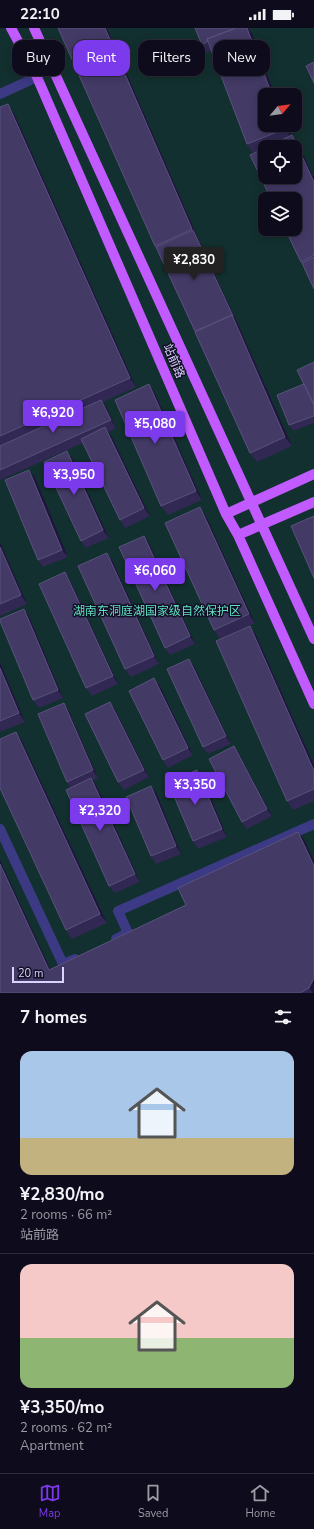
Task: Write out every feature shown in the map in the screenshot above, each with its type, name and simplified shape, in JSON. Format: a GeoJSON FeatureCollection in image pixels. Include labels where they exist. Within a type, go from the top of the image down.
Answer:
{"type":"FeatureCollection","features":[{"type":"Feature","properties":{"kind":"main road","name":"站前路"},"geometry":{"type":"LineString","coordinates":[[11,28],[36,77],[226,514],[238,535],[314,704]]}},
{"type":"Feature","properties":{"kind":"main road","name":"站前路"},"geometry":{"type":"LineString","coordinates":[[34,28],[314,639]]}},
{"type":"Feature","properties":{"kind":"main road"},"geometry":{"type":"LineString","coordinates":[[226,514],[314,474]]}},
{"type":"Feature","properties":{"kind":"main road"},"geometry":{"type":"LineString","coordinates":[[238,535],[314,502]]}},
{"type":"Feature","properties":{"kind":"street"},"geometry":{"type":"LineString","coordinates":[[0,94],[36,77]]}},
{"type":"Feature","properties":{"kind":"street"},"geometry":{"type":"LineString","coordinates":[[106,944],[128,933],[118,911],[314,824]]}},
{"type":"Feature","properties":{"kind":"street"},"geometry":{"type":"LineString","coordinates":[[0,829],[63,964],[85,954]]}},
{"type":"Feature","properties":{"kind":"green space","name":"湖南东洞庭湖国家级自然保护区"},"geometry":{"type":"Polygon","coordinates":[[[0,28],[314,28],[314,993],[0,993],[0,28]]]}},
{"type":"Feature","properties":{"kind":"building"},"geometry":{"type":"Polygon","coordinates":[[[58,28],[105,28],[110,40],[73,40],[73,62],[65,44],[65,40],[63,40],[58,28]]]}},
{"type":"Feature","properties":{"kind":"building"},"geometry":{"type":"Polygon","coordinates":[[[195,28],[233,28],[207,39],[208,41],[205,43],[205,40],[200,40],[195,28]]]}},
{"type":"Feature","properties":{"kind":"building"},"geometry":{"type":"Polygon","coordinates":[[[236,28],[247,28],[251,40],[213,40],[213,55],[207,39],[236,28]]]}},
{"type":"Feature","properties":{"kind":"building"},"geometry":{"type":"Polygon","coordinates":[[[314,62],[314,83],[306,66],[314,62]]]}},
{"type":"Feature","properties":{"kind":"building"},"geometry":{"type":"Polygon","coordinates":[[[79,76],[126,76],[192,229],[155,246],[79,76]]]}},
{"type":"Feature","properties":{"kind":"building"},"geometry":{"type":"Polygon","coordinates":[[[221,76],[265,76],[269,88],[258,88],[258,132],[277,132],[247,144],[221,76]]]}},
{"type":"Feature","properties":{"kind":"building"},"geometry":{"type":"Polygon","coordinates":[[[8,104],[130,378],[0,436],[0,107],[8,104]]]}},
{"type":"Feature","properties":{"kind":"building"},"geometry":{"type":"Polygon","coordinates":[[[292,135],[294,140],[282,140],[292,135]]]}},
{"type":"Feature","properties":{"kind":"building"},"geometry":{"type":"Polygon","coordinates":[[[258,151],[258,172],[250,155],[258,151]]]}},
{"type":"Feature","properties":{"kind":"building"},"geometry":{"type":"Polygon","coordinates":[[[302,156],[314,182],[314,255],[301,262],[288,236],[302,236],[302,192],[268,192],[264,184],[302,184],[302,156]]]}},
{"type":"Feature","properties":{"kind":"building"},"geometry":{"type":"Polygon","coordinates":[[[193,230],[233,316],[232,315],[195,331],[156,247],[193,230]]]}},
{"type":"Feature","properties":{"kind":"building"},"geometry":{"type":"Polygon","coordinates":[[[314,257],[314,289],[302,263],[314,257]]]}},
{"type":"Feature","properties":{"kind":"building"},"geometry":{"type":"Polygon","coordinates":[[[232,315],[285,437],[250,453],[195,332],[232,315]]]}},
{"type":"Feature","properties":{"kind":"building"},"geometry":{"type":"Polygon","coordinates":[[[314,362],[314,405],[297,370],[314,362]]]}},
{"type":"Feature","properties":{"kind":"building"},"geometry":{"type":"Polygon","coordinates":[[[149,384],[196,491],[161,506],[115,400],[149,384]]]}},
{"type":"Feature","properties":{"kind":"building"},"geometry":{"type":"Polygon","coordinates":[[[304,384],[314,405],[314,416],[289,425],[277,395],[304,384]]]}},
{"type":"Feature","properties":{"kind":"building"},"geometry":{"type":"Polygon","coordinates":[[[101,400],[111,420],[0,470],[0,446],[101,400]]]}},
{"type":"Feature","properties":{"kind":"building"},"geometry":{"type":"Polygon","coordinates":[[[105,427],[144,508],[120,520],[81,439],[105,427]]]}},
{"type":"Feature","properties":{"kind":"building"},"geometry":{"type":"Polygon","coordinates":[[[67,451],[103,530],[81,541],[44,462],[67,451]]]}},
{"type":"Feature","properties":{"kind":"building"},"geometry":{"type":"Polygon","coordinates":[[[29,470],[62,550],[38,560],[5,480],[29,470]]]}},
{"type":"Feature","properties":{"kind":"building"},"geometry":{"type":"Polygon","coordinates":[[[200,507],[249,614],[214,630],[165,523],[200,507]]]}},
{"type":"Feature","properties":{"kind":"building"},"geometry":{"type":"Polygon","coordinates":[[[314,516],[314,578],[291,526],[314,516]]]}},
{"type":"Feature","properties":{"kind":"building"},"geometry":{"type":"Polygon","coordinates":[[[144,536],[190,636],[165,648],[119,547],[144,536]]]}},
{"type":"Feature","properties":{"kind":"building"},"geometry":{"type":"Polygon","coordinates":[[[0,547],[21,595],[0,604],[0,547]]]}},
{"type":"Feature","properties":{"kind":"building"},"geometry":{"type":"Polygon","coordinates":[[[107,553],[154,656],[125,669],[78,566],[107,553]]]}},
{"type":"Feature","properties":{"kind":"building"},"geometry":{"type":"Polygon","coordinates":[[[65,572],[113,676],[86,688],[39,584],[65,572]]]}},
{"type":"Feature","properties":{"kind":"building"},"geometry":{"type":"Polygon","coordinates":[[[24,609],[58,690],[33,700],[0,621],[0,619],[24,609]]]}},
{"type":"Feature","properties":{"kind":"building"},"geometry":{"type":"Polygon","coordinates":[[[250,626],[314,771],[314,789],[287,801],[216,641],[250,626]]]}},
{"type":"Feature","properties":{"kind":"building"},"geometry":{"type":"Polygon","coordinates":[[[189,659],[226,736],[203,747],[167,669],[189,659]]]}},
{"type":"Feature","properties":{"kind":"building"},"geometry":{"type":"Polygon","coordinates":[[[0,668],[19,713],[0,721],[0,668]]]}},
{"type":"Feature","properties":{"kind":"building"},"geometry":{"type":"Polygon","coordinates":[[[154,678],[188,748],[163,760],[129,691],[154,678]]]}},
{"type":"Feature","properties":{"kind":"building"},"geometry":{"type":"Polygon","coordinates":[[[110,702],[144,770],[118,782],[85,714],[110,702]]]}},
{"type":"Feature","properties":{"kind":"building"},"geometry":{"type":"Polygon","coordinates":[[[64,703],[93,770],[67,782],[38,714],[64,703]]]}},
{"type":"Feature","properties":{"kind":"building"},"geometry":{"type":"Polygon","coordinates":[[[16,732],[100,914],[66,930],[0,788],[0,739],[16,732]]]}},
{"type":"Feature","properties":{"kind":"building"},"geometry":{"type":"Polygon","coordinates":[[[234,746],[267,809],[242,822],[209,759],[234,746]]]}},
{"type":"Feature","properties":{"kind":"building"},"geometry":{"type":"Polygon","coordinates":[[[197,770],[222,829],[193,841],[168,782],[197,770]]]}},
{"type":"Feature","properties":{"kind":"building"},"geometry":{"type":"Polygon","coordinates":[[[91,778],[135,874],[109,886],[66,790],[91,778]]]}},
{"type":"Feature","properties":{"kind":"building"},"geometry":{"type":"Polygon","coordinates":[[[151,786],[176,846],[151,856],[126,797],[151,786]]]}},
{"type":"Feature","properties":{"kind":"building"},"geometry":{"type":"Polygon","coordinates":[[[298,832],[314,866],[314,978],[309,988],[300,993],[0,993],[0,864],[49,970],[186,905],[178,888],[298,832]]]}}]}
